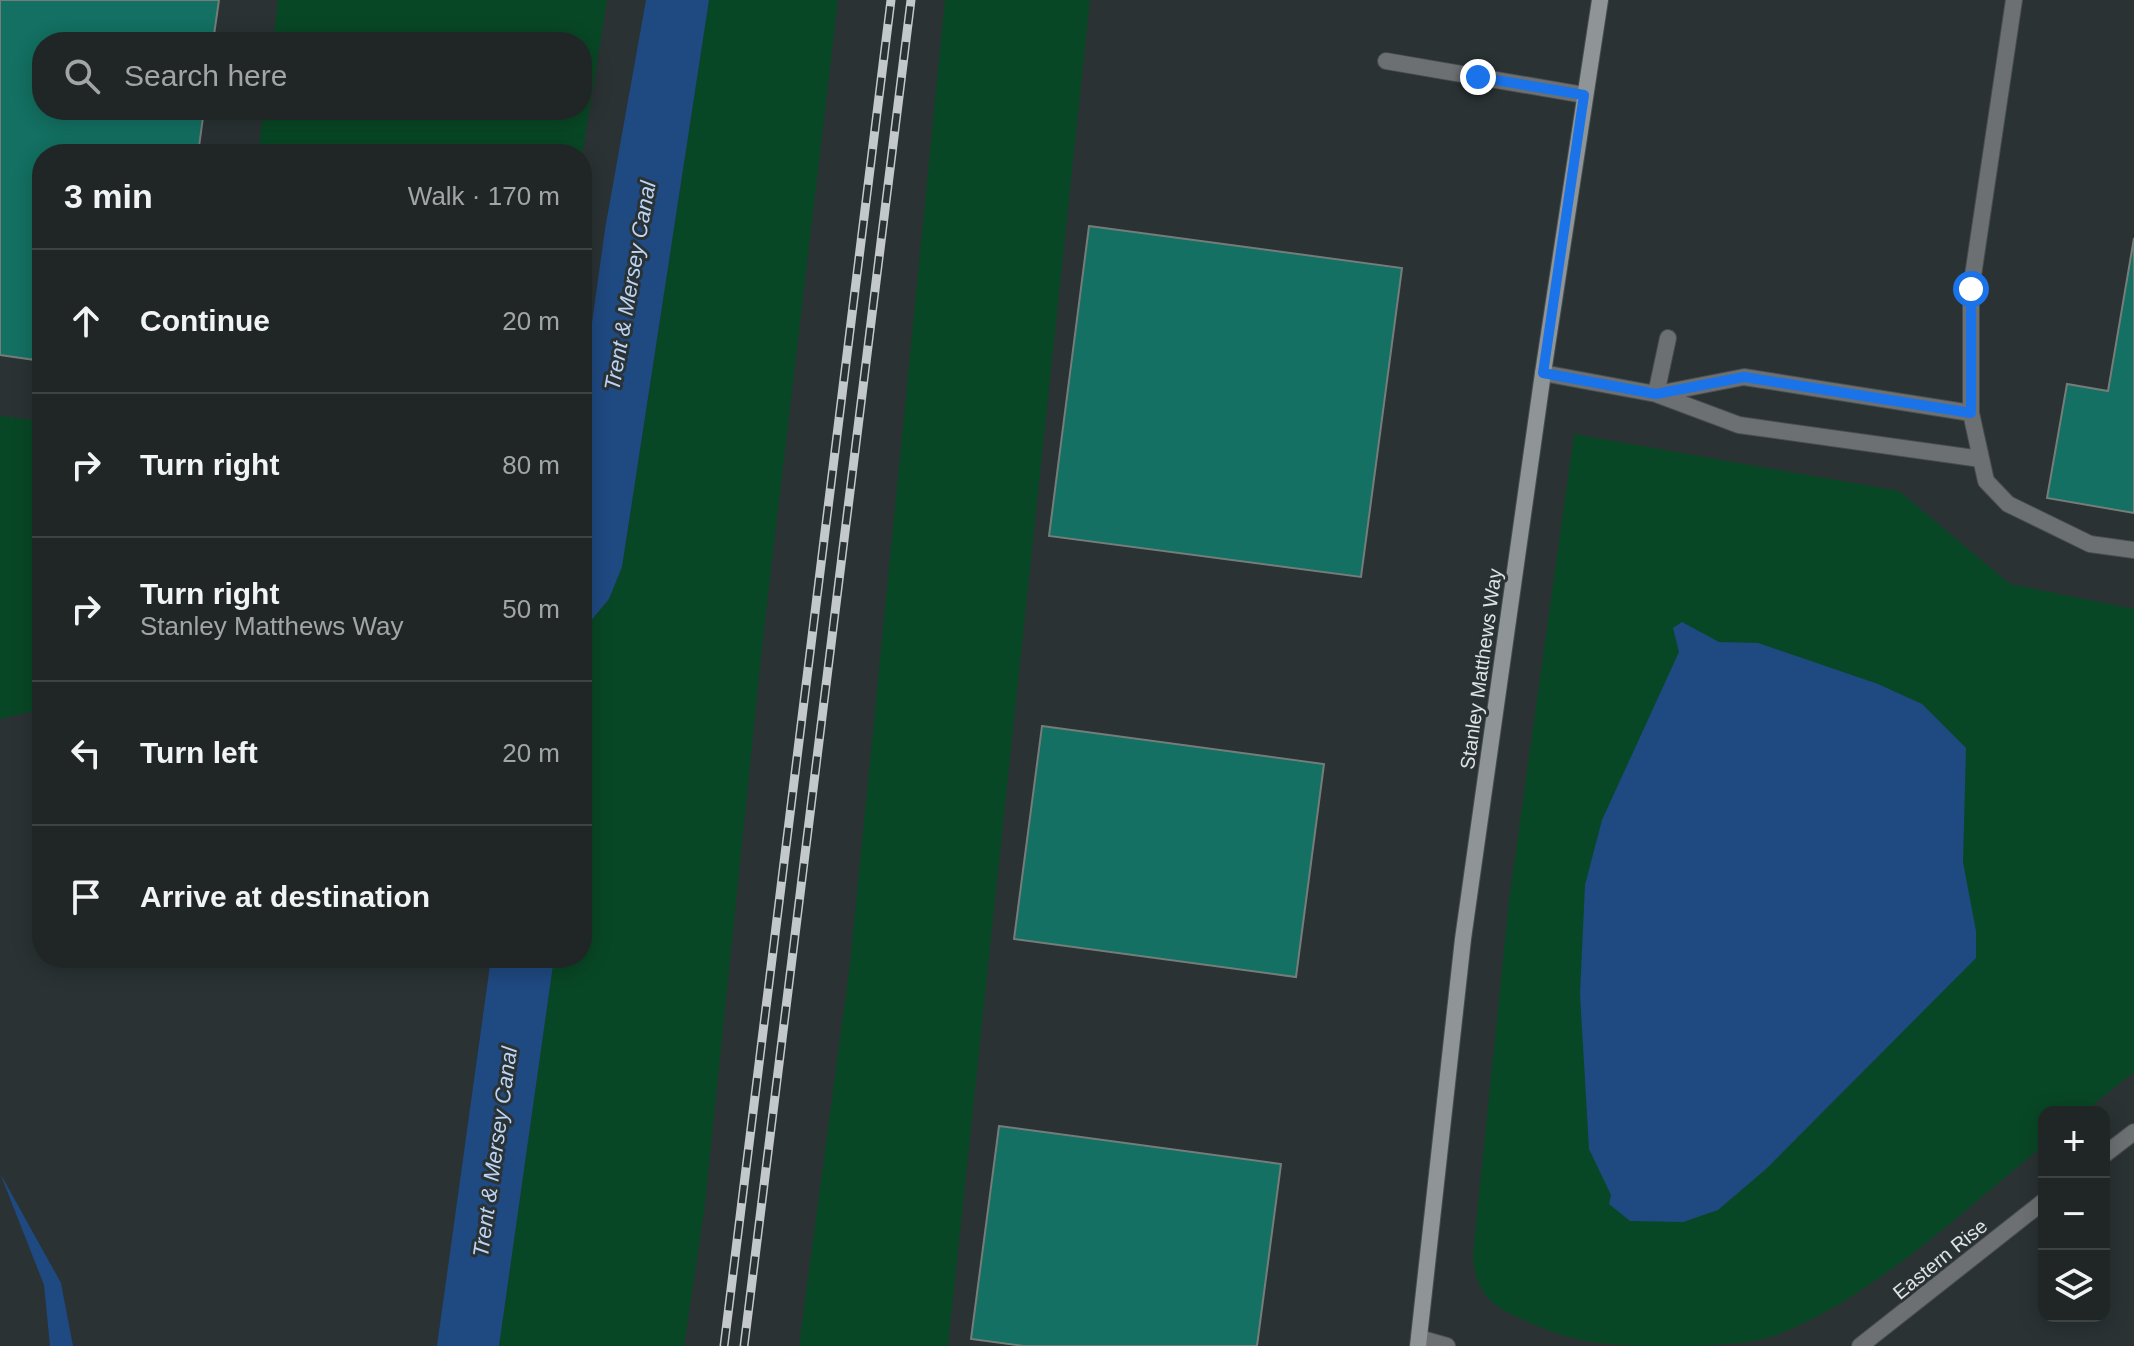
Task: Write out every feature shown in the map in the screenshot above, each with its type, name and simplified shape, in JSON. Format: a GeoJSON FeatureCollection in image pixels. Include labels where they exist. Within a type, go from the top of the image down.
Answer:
{"type":"FeatureCollection","features":[{"type":"Feature","properties":{"kind":"main road","name":"Stanley Matthews Way"},"geometry":{"type":"LineString","coordinates":[[1418,1342],[1463,939],[1543,373],[1600,0]]}},
{"type":"Feature","properties":{"kind":"street"},"geometry":{"type":"LineString","coordinates":[[2014,0],[1971,289],[1971,413],[1981,459],[1986,481],[2008,504],[2090,544],[2134,550]]}},
{"type":"Feature","properties":{"kind":"street"},"geometry":{"type":"LineString","coordinates":[[1386,61],[1584,95]]}},
{"type":"Feature","properties":{"kind":"street"},"geometry":{"type":"LineString","coordinates":[[1656,394],[1668,338]]}},
{"type":"Feature","properties":{"kind":"street"},"geometry":{"type":"LineString","coordinates":[[1543,373],[1656,394],[1739,425],[1981,459]]}},
{"type":"Feature","properties":{"kind":"street"},"geometry":{"type":"LineString","coordinates":[[1656,394],[1744,377],[1971,413]]}},
{"type":"Feature","properties":{"kind":"street"},"geometry":{"type":"LineString","coordinates":[[2110,1150],[2134,1132]]}},
{"type":"Feature","properties":{"kind":"street","name":"Eastern Rise"},"geometry":{"type":"LineString","coordinates":[[1860,1346],[2038,1206]]}},
{"type":"Feature","properties":{"kind":"street"},"geometry":{"type":"LineString","coordinates":[[1418,1342],[1447,1346]]}},
{"type":"Feature","properties":{"kind":"green space"},"geometry":{"type":"Polygon","coordinates":[[[278,0],[607,0],[592,94],[592,32],[274,32],[278,0]]]}},
{"type":"Feature","properties":{"kind":"green space"},"geometry":{"type":"Polygon","coordinates":[[[709,0],[838,0],[764,629],[705,1204],[684,1346],[499,1346],[553,968],[592,968],[592,619],[609,599],[622,567],[709,0]]]}},
{"type":"Feature","properties":{"kind":"green space"},"geometry":{"type":"Polygon","coordinates":[[[945,0],[1090,0],[948,1346],[799,1346],[850,964],[945,0]]]}},
{"type":"Feature","properties":{"kind":"green space"},"geometry":{"type":"Polygon","coordinates":[[[263,120],[588,120],[584,144],[259,144],[263,120]]]}},
{"type":"Feature","properties":{"kind":"green space"},"geometry":{"type":"Polygon","coordinates":[[[0,416],[32,420],[32,711],[0,719],[0,416]]]}},
{"type":"Feature","properties":{"kind":"green space"},"geometry":{"type":"Polygon","coordinates":[[[1574,434],[1899,491],[2010,584],[2134,609],[2134,1072],[2092,1106],[2038,1106],[2038,1150],[1912,1254],[1840,1304],[1803,1323],[1755,1341],[1716,1345],[1617,1345],[1571,1338],[1540,1327],[1502,1309],[1485,1294],[1475,1270],[1473,1254],[1509,901],[1574,434]]]}},
{"type":"Feature","properties":{"kind":"water","name":"Trent & Mersey Canal"},"geometry":{"type":"Polygon","coordinates":[[[646,0],[709,0],[622,567],[609,599],[592,619],[592,323],[605,229],[646,0]]]}},
{"type":"Feature","properties":{"kind":"water"},"geometry":{"type":"Polygon","coordinates":[[[1682,622],[1719,642],[1758,643],[1878,684],[1922,704],[1966,748],[1963,862],[1976,931],[1976,958],[1766,1169],[1718,1210],[1683,1222],[1630,1221],[1609,1204],[1611,1195],[1589,1149],[1580,994],[1585,885],[1602,820],[1679,652],[1673,628],[1682,622]]]}},
{"type":"Feature","properties":{"kind":"water","name":"Trent & Mersey Canal"},"geometry":{"type":"Polygon","coordinates":[[[490,968],[553,968],[499,1346],[437,1346],[490,968]]]}},
{"type":"Feature","properties":{"kind":"water"},"geometry":{"type":"Polygon","coordinates":[[[0,1173],[61,1283],[73,1346],[50,1346],[44,1285],[0,1173]]]}},
{"type":"Feature","properties":{"kind":"building"},"geometry":{"type":"Polygon","coordinates":[[[0,0],[219,0],[214,32],[32,32],[32,120],[203,120],[199,144],[32,144],[32,360],[0,355],[0,0]]]}},
{"type":"Feature","properties":{"kind":"building"},"geometry":{"type":"Polygon","coordinates":[[[1089,226],[1402,268],[1361,577],[1049,536],[1089,226]]]}},
{"type":"Feature","properties":{"kind":"building"},"geometry":{"type":"Polygon","coordinates":[[[2134,238],[2134,513],[2047,498],[2067,384],[2108,391],[2134,238]]]}},
{"type":"Feature","properties":{"kind":"building"},"geometry":{"type":"Polygon","coordinates":[[[1042,726],[1324,764],[1296,977],[1014,939],[1042,726]]]}},
{"type":"Feature","properties":{"kind":"building"},"geometry":{"type":"Polygon","coordinates":[[[999,1126],[1281,1164],[1257,1346],[1024,1346],[971,1339],[999,1126]]]}},
{"type":"Feature","properties":{"kind":"railway"},"geometry":{"type":"LineString","coordinates":[[724,1346],[891,0]]}},
{"type":"Feature","properties":{"kind":"railway"},"geometry":{"type":"LineString","coordinates":[[744,1346],[911,0]]}},
{"type":"Feature","properties":{"kind":"route"},"geometry":{"type":"LineString","coordinates":[[1478,77],[1584,95],[1543,373],[1656,394],[1744,377],[1971,413],[1971,289]]}}]}
